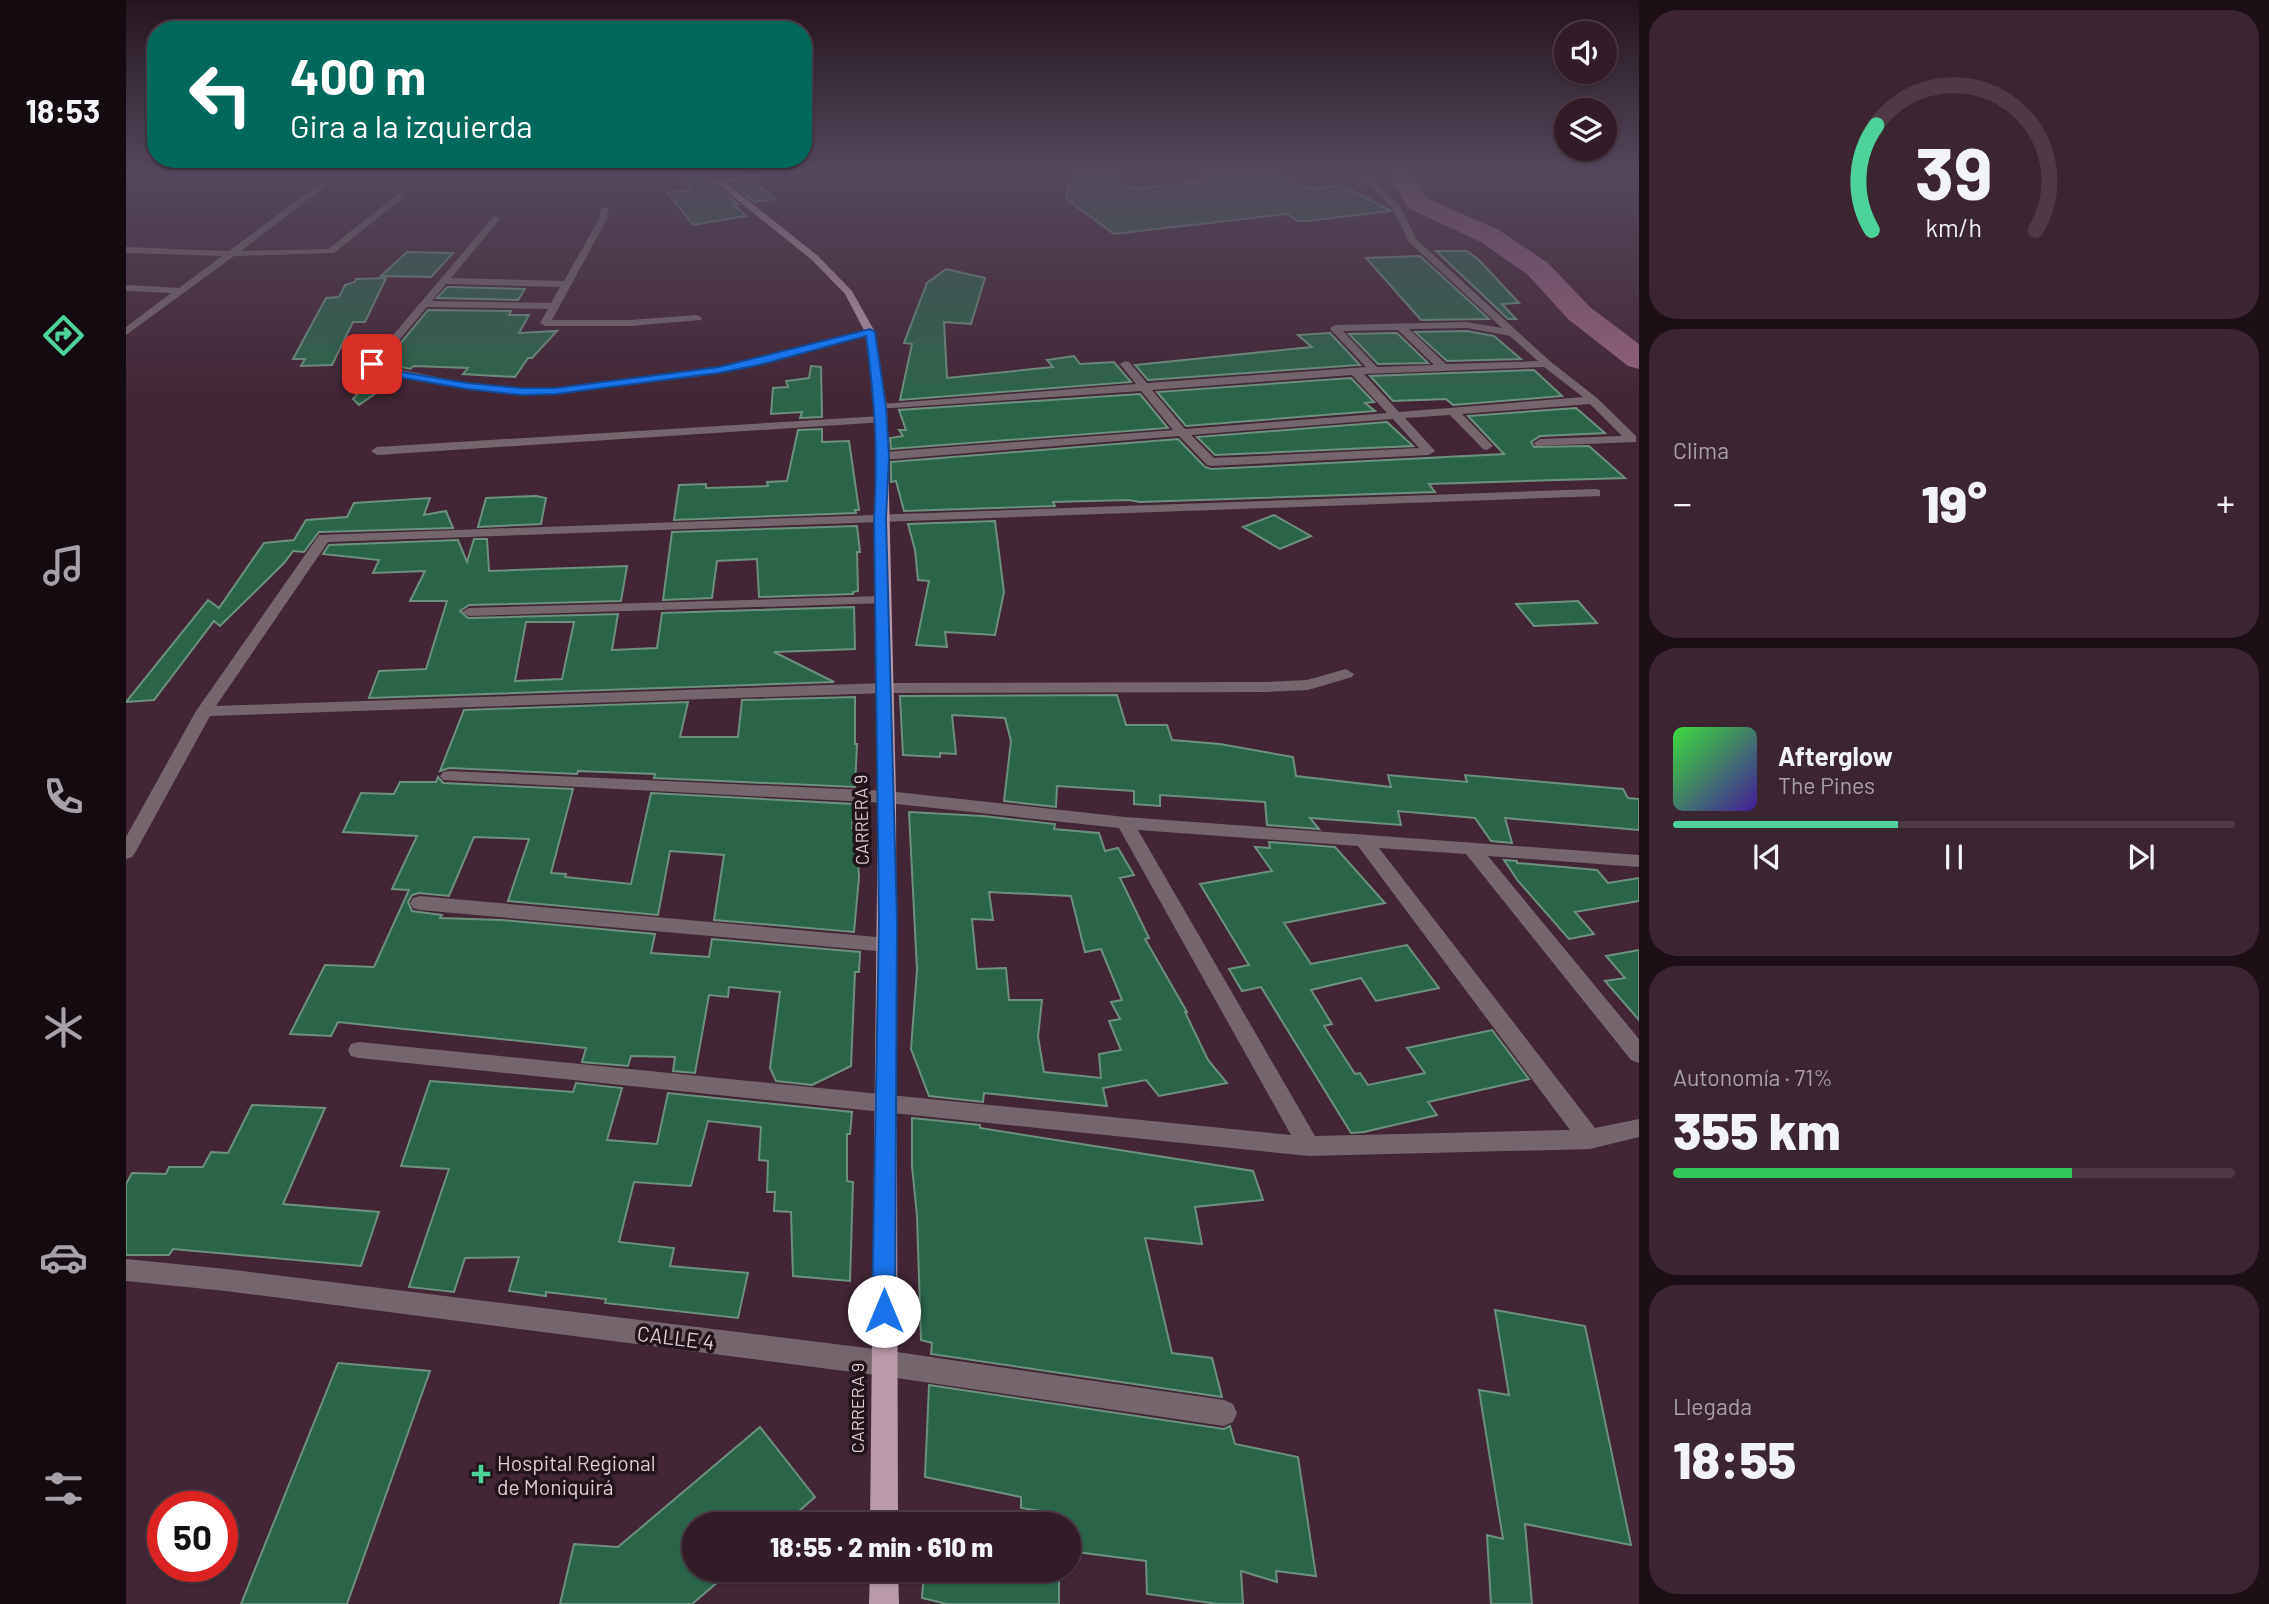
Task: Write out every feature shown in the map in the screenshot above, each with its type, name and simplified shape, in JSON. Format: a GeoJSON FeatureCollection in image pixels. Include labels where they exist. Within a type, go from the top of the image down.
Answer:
{"type":"FeatureCollection","features":[{"type":"Feature","properties":{"kind":"main road","name":"CARRERA 9"},"geometry":{"type":"LineString","coordinates":[[802,248],[849,293],[870,332],[881,413],[883,456],[880,519],[888,945],[884,1512]]}},
{"type":"Feature","properties":{"kind":"main road"},"geometry":{"type":"LineString","coordinates":[[884,1582],[884,1604]]}},
{"type":"Feature","properties":{"kind":"street"},"geometry":{"type":"LineString","coordinates":[[127,331],[236,248]]}},
{"type":"Feature","properties":{"kind":"street"},"geometry":{"type":"LineString","coordinates":[[126,250],[314,254],[334,248]]}},
{"type":"Feature","properties":{"kind":"street"},"geometry":{"type":"LineString","coordinates":[[472,248],[371,368],[467,386],[556,391],[723,369],[870,332]]}},
{"type":"Feature","properties":{"kind":"street"},"geometry":{"type":"LineString","coordinates":[[586,248],[544,320],[550,324],[630,323],[697,318]]}},
{"type":"Feature","properties":{"kind":"street"},"geometry":{"type":"LineString","coordinates":[[1421,248],[1547,364],[1593,400],[1632,439],[1540,443]]}},
{"type":"Feature","properties":{"kind":"street"},"geometry":{"type":"LineString","coordinates":[[445,281],[565,284]]}},
{"type":"Feature","properties":{"kind":"street"},"geometry":{"type":"LineString","coordinates":[[126,288],[180,290]]}},
{"type":"Feature","properties":{"kind":"street"},"geometry":{"type":"LineString","coordinates":[[426,304],[552,306]]}},
{"type":"Feature","properties":{"kind":"street"},"geometry":{"type":"LineString","coordinates":[[1374,370],[1335,328],[1467,325],[1513,333]]}},
{"type":"Feature","properties":{"kind":"street"},"geometry":{"type":"LineString","coordinates":[[1400,326],[1443,368]]}},
{"type":"Feature","properties":{"kind":"street"},"geometry":{"type":"LineString","coordinates":[[1125,364],[1181,432],[1211,462],[1429,451],[1355,371]]}},
{"type":"Feature","properties":{"kind":"street"},"geometry":{"type":"LineString","coordinates":[[377,451],[881,413],[1143,387],[1355,371],[1547,364]]}},
{"type":"Feature","properties":{"kind":"street"},"geometry":{"type":"LineString","coordinates":[[883,456],[1593,400]]}},
{"type":"Feature","properties":{"kind":"street"},"geometry":{"type":"LineString","coordinates":[[1452,410],[1487,446]]}},
{"type":"Feature","properties":{"kind":"street"},"geometry":{"type":"LineString","coordinates":[[126,853],[204,712],[324,538],[1214,505],[1595,494]]}},
{"type":"Feature","properties":{"kind":"street"},"geometry":{"type":"LineString","coordinates":[[469,612],[882,600]]}},
{"type":"Feature","properties":{"kind":"street"},"geometry":{"type":"LineString","coordinates":[[204,712],[885,688],[1267,687],[1308,685],[1346,674]]}},
{"type":"Feature","properties":{"kind":"street"},"geometry":{"type":"LineString","coordinates":[[449,776],[887,797],[1125,823],[1639,861]]}},
{"type":"Feature","properties":{"kind":"street"},"geometry":{"type":"LineString","coordinates":[[1125,823],[1309,1146]]}},
{"type":"Feature","properties":{"kind":"street"},"geometry":{"type":"LineString","coordinates":[[1364,841],[1590,1139]]}},
{"type":"Feature","properties":{"kind":"street"},"geometry":{"type":"LineString","coordinates":[[1471,848],[1639,1055]]}},
{"type":"Feature","properties":{"kind":"street"},"geometry":{"type":"LineString","coordinates":[[420,903],[888,945]]}},
{"type":"Feature","properties":{"kind":"street"},"geometry":{"type":"LineString","coordinates":[[359,1050],[885,1101],[1309,1146],[1590,1139],[1639,1128]]}},
{"type":"Feature","properties":{"kind":"street","name":"CALLE 4"},"geometry":{"type":"LineString","coordinates":[[126,1270],[254,1283],[883,1363],[1224,1413]]}},
{"type":"Feature","properties":{"kind":"building"},"geometry":{"type":"Polygon","coordinates":[[[1436,251],[1467,251],[1479,260],[1519,303],[1502,304],[1516,319],[1508,319],[1436,251]]]}},
{"type":"Feature","properties":{"kind":"building"},"geometry":{"type":"Polygon","coordinates":[[[407,252],[453,253],[431,277],[381,276],[407,252]]]}},
{"type":"Feature","properties":{"kind":"building"},"geometry":{"type":"Polygon","coordinates":[[[1420,256],[1489,319],[1421,320],[1366,258],[1420,256]]]}},
{"type":"Feature","properties":{"kind":"building"},"geometry":{"type":"Polygon","coordinates":[[[946,269],[985,278],[971,324],[944,322],[947,378],[1053,367],[1047,360],[1074,356],[1080,364],[1114,362],[1131,382],[900,400],[912,344],[904,343],[927,283],[946,269]]]}},
{"type":"Feature","properties":{"kind":"building"},"geometry":{"type":"Polygon","coordinates":[[[386,278],[365,322],[353,322],[332,365],[301,366],[305,359],[293,359],[326,298],[339,297],[345,285],[355,282],[356,279],[386,278]]]}},
{"type":"Feature","properties":{"kind":"building"},"geometry":{"type":"Polygon","coordinates":[[[447,287],[525,289],[518,300],[437,298],[447,287]]]}},
{"type":"Feature","properties":{"kind":"building"},"geometry":{"type":"Polygon","coordinates":[[[428,310],[511,311],[509,315],[529,315],[519,333],[557,331],[532,358],[528,358],[515,377],[463,374],[468,368],[414,366],[410,369],[384,363],[428,310]]]}},
{"type":"Feature","properties":{"kind":"building"},"geometry":{"type":"Polygon","coordinates":[[[1467,331],[1494,336],[1521,359],[1447,361],[1415,332],[1467,331]]]}},
{"type":"Feature","properties":{"kind":"building"},"geometry":{"type":"Polygon","coordinates":[[[1330,333],[1360,365],[1148,380],[1135,365],[1312,347],[1298,335],[1330,333]]]}},
{"type":"Feature","properties":{"kind":"building"},"geometry":{"type":"Polygon","coordinates":[[[1397,333],[1428,363],[1378,364],[1349,334],[1397,333]]]}},
{"type":"Feature","properties":{"kind":"building"},"geometry":{"type":"Polygon","coordinates":[[[811,366],[821,367],[822,417],[800,418],[802,412],[771,414],[773,388],[788,387],[786,381],[809,378],[811,366]]]}},
{"type":"Feature","properties":{"kind":"building"},"geometry":{"type":"Polygon","coordinates":[[[1534,370],[1562,396],[1453,405],[1446,399],[1393,401],[1370,376],[1534,370]]]}},
{"type":"Feature","properties":{"kind":"building"},"geometry":{"type":"Polygon","coordinates":[[[376,372],[399,377],[359,405],[353,399],[376,372]]]}},
{"type":"Feature","properties":{"kind":"building"},"geometry":{"type":"Polygon","coordinates":[[[1351,378],[1374,402],[1365,403],[1375,411],[1186,426],[1157,392],[1351,378]]]}},
{"type":"Feature","properties":{"kind":"building"},"geometry":{"type":"Polygon","coordinates":[[[1140,394],[1168,428],[891,449],[890,438],[903,436],[899,430],[906,430],[899,410],[1140,394]]]}},
{"type":"Feature","properties":{"kind":"building"},"geometry":{"type":"Polygon","coordinates":[[[1576,408],[1605,433],[1540,436],[1531,442],[1534,447],[1589,446],[1625,478],[1429,484],[1435,492],[1140,502],[1053,502],[1055,506],[904,511],[896,481],[891,482],[891,462],[1178,439],[1205,467],[1211,469],[1504,454],[1468,416],[1576,408]]]}},
{"type":"Feature","properties":{"kind":"building"},"geometry":{"type":"Polygon","coordinates":[[[1387,422],[1413,446],[1215,455],[1197,437],[1387,422]]]}},
{"type":"Feature","properties":{"kind":"building"},"geometry":{"type":"Polygon","coordinates":[[[822,429],[822,442],[849,441],[859,510],[855,510],[856,513],[674,520],[679,485],[706,484],[706,488],[768,486],[767,482],[787,481],[798,430],[822,429]]]}},
{"type":"Feature","properties":{"kind":"building"},"geometry":{"type":"Polygon","coordinates":[[[430,498],[424,515],[446,511],[453,528],[319,532],[304,552],[293,551],[220,626],[214,621],[154,700],[126,702],[208,600],[219,608],[264,543],[294,540],[306,520],[347,517],[354,503],[430,498]]]}},
{"type":"Feature","properties":{"kind":"building"},"geometry":{"type":"Polygon","coordinates":[[[486,498],[546,498],[541,524],[478,527],[486,498]]]}},
{"type":"Feature","properties":{"kind":"building"},"geometry":{"type":"Polygon","coordinates":[[[1274,515],[1311,536],[1280,549],[1243,527],[1274,515]]]}},
{"type":"Feature","properties":{"kind":"building"},"geometry":{"type":"Polygon","coordinates":[[[995,521],[1004,592],[995,635],[945,632],[947,647],[916,645],[929,581],[918,580],[915,550],[908,524],[995,521]]]}},
{"type":"Feature","properties":{"kind":"building"},"geometry":{"type":"Polygon","coordinates":[[[857,526],[860,552],[857,552],[858,591],[853,594],[759,597],[757,559],[717,561],[712,598],[663,600],[672,532],[857,526]]]}},
{"type":"Feature","properties":{"kind":"building"},"geometry":{"type":"Polygon","coordinates":[[[474,539],[487,539],[489,571],[627,566],[621,601],[469,605],[460,611],[468,618],[618,614],[612,650],[657,648],[662,613],[854,607],[855,649],[774,652],[834,682],[369,698],[379,671],[426,669],[447,601],[410,601],[425,571],[373,573],[379,560],[323,554],[329,545],[458,540],[467,562],[474,539]],[[526,622],[515,681],[562,679],[574,622],[526,622]]]}},
{"type":"Feature","properties":{"kind":"building"},"geometry":{"type":"Polygon","coordinates":[[[1578,601],[1597,623],[1534,626],[1516,604],[1578,601]]]}},
{"type":"Feature","properties":{"kind":"building"},"geometry":{"type":"Polygon","coordinates":[[[1117,695],[1126,725],[1167,725],[1172,740],[1220,744],[1293,757],[1296,776],[1391,787],[1388,775],[1467,782],[1465,775],[1623,789],[1628,798],[1639,799],[1639,830],[1505,818],[1512,843],[1491,841],[1475,818],[1398,811],[1401,825],[1310,818],[1319,829],[1267,825],[1265,802],[1160,795],[1160,806],[1134,804],[1134,791],[1057,786],[1056,807],[1004,801],[1011,741],[1005,718],[952,715],[956,754],[940,753],[940,757],[903,755],[900,696],[1117,695]]]}},
{"type":"Feature","properties":{"kind":"building"},"geometry":{"type":"Polygon","coordinates":[[[855,697],[855,787],[654,778],[655,774],[578,771],[577,774],[449,768],[440,771],[464,710],[688,702],[680,737],[738,737],[742,700],[855,697]]]}},
{"type":"Feature","properties":{"kind":"building"},"geometry":{"type":"Polygon","coordinates":[[[438,777],[443,783],[573,789],[551,873],[631,884],[651,793],[854,804],[852,828],[856,828],[859,877],[854,932],[714,920],[724,855],[670,851],[658,915],[508,901],[529,839],[474,837],[449,896],[419,893],[412,895],[408,902],[412,911],[442,915],[440,918],[502,920],[655,934],[651,953],[709,957],[712,939],[860,952],[859,972],[855,972],[851,1066],[812,1085],[776,1081],[770,1068],[780,992],[729,987],[728,997],[709,995],[695,1073],[673,1071],[675,1057],[631,1056],[628,1066],[582,1062],[586,1048],[338,1022],[331,1036],[290,1034],[325,965],[374,967],[409,890],[392,889],[417,836],[343,832],[361,793],[394,794],[400,782],[436,782],[438,777]]]}},
{"type":"Feature","properties":{"kind":"building"},"geometry":{"type":"Polygon","coordinates":[[[909,812],[983,816],[1055,824],[1054,829],[1099,833],[1105,851],[1118,848],[1134,875],[1120,878],[1149,938],[1145,939],[1187,1012],[1208,1060],[1227,1083],[1159,1096],[1146,1080],[1103,1088],[1107,1106],[984,1093],[983,1102],[929,1096],[911,1049],[917,970],[909,812]],[[989,892],[993,920],[972,919],[977,969],[1006,968],[1009,1000],[1042,1000],[1038,1037],[1044,1072],[1101,1078],[1099,1054],[1121,1050],[1109,1021],[1120,1019],[1111,1002],[1122,1000],[1101,949],[1085,952],[1071,896],[989,892]]]}},
{"type":"Feature","properties":{"kind":"building"},"geometry":{"type":"Polygon","coordinates":[[[1269,842],[1335,847],[1385,903],[1284,923],[1311,964],[1407,945],[1439,988],[1376,1001],[1361,978],[1311,990],[1332,1024],[1324,1026],[1355,1074],[1360,1073],[1368,1085],[1425,1073],[1407,1048],[1492,1030],[1529,1079],[1428,1102],[1437,1115],[1351,1133],[1261,987],[1242,991],[1229,969],[1249,965],[1200,884],[1272,871],[1255,847],[1270,848],[1269,842]]]}},
{"type":"Feature","properties":{"kind":"building"},"geometry":{"type":"Polygon","coordinates":[[[1504,860],[1597,870],[1608,883],[1639,878],[1639,901],[1575,912],[1594,934],[1569,939],[1518,881],[1504,860]]]}},
{"type":"Feature","properties":{"kind":"building"},"geometry":{"type":"Polygon","coordinates":[[[1639,950],[1639,1020],[1605,981],[1625,978],[1606,956],[1639,950]]]}},
{"type":"Feature","properties":{"kind":"building"},"geometry":{"type":"Polygon","coordinates":[[[430,1081],[573,1092],[576,1083],[622,1088],[607,1140],[657,1144],[668,1093],[852,1112],[850,1134],[847,1134],[847,1181],[853,1182],[850,1281],[793,1276],[791,1212],[774,1211],[775,1192],[767,1192],[768,1161],[759,1160],[761,1127],[708,1121],[691,1186],[634,1182],[619,1242],[674,1248],[670,1266],[748,1273],[738,1318],[605,1303],[606,1299],[509,1291],[519,1257],[465,1258],[454,1292],[409,1287],[449,1169],[401,1166],[430,1081]]]}},
{"type":"Feature","properties":{"kind":"building"},"geometry":{"type":"Polygon","coordinates":[[[252,1105],[325,1108],[283,1204],[379,1212],[361,1266],[173,1249],[169,1255],[126,1255],[126,1184],[132,1173],[166,1174],[169,1167],[203,1167],[211,1152],[228,1153],[252,1105]]]}},
{"type":"Feature","properties":{"kind":"building"},"geometry":{"type":"Polygon","coordinates":[[[912,1118],[980,1125],[980,1128],[1253,1171],[1263,1200],[1195,1207],[1202,1244],[1145,1238],[1172,1353],[1212,1358],[1222,1397],[931,1354],[932,1343],[921,1340],[912,1118]]]}},
{"type":"Feature","properties":{"kind":"building"},"geometry":{"type":"Polygon","coordinates":[[[1495,1310],[1585,1326],[1631,1545],[1525,1524],[1532,1604],[1491,1604],[1487,1535],[1503,1539],[1479,1390],[1509,1395],[1495,1310]]]}},
{"type":"Feature","properties":{"kind":"building"},"geometry":{"type":"Polygon","coordinates":[[[338,1363],[430,1371],[347,1604],[241,1604],[338,1363]]]}},
{"type":"Feature","properties":{"kind":"building"},"geometry":{"type":"Polygon","coordinates":[[[929,1385],[1224,1429],[1230,1426],[1235,1444],[1298,1457],[1316,1576],[1276,1571],[1277,1582],[1241,1571],[1243,1604],[1218,1604],[1147,1594],[1146,1561],[1081,1553],[1081,1512],[1047,1512],[1021,1508],[1021,1497],[925,1477],[929,1385]]]}},
{"type":"Feature","properties":{"kind":"building"},"geometry":{"type":"Polygon","coordinates":[[[760,1427],[815,1497],[798,1512],[682,1512],[682,1582],[718,1582],[692,1604],[560,1604],[574,1544],[618,1547],[760,1427]]]}},
{"type":"Feature","properties":{"kind":"building"},"geometry":{"type":"Polygon","coordinates":[[[923,1582],[1059,1582],[1059,1604],[947,1604],[922,1598],[923,1582]]]}},
{"type":"Feature","properties":{"kind":"waterway"},"geometry":{"type":"LineString","coordinates":[[1507,248],[1538,269],[1579,313],[1639,359]]}},
{"type":"Feature","properties":{"kind":"place","name":"Hospital Regional de Moniquirá"},"geometry":{"type":"Point","coordinates":[481,1474]}},
{"type":"Feature","properties":{"kind":"route"},"geometry":{"type":"LineString","coordinates":[[372,364],[371,368],[375,370],[467,386],[556,391],[719,370],[756,363],[870,332],[881,407],[883,456],[880,519],[888,921],[884,1311]]}}]}
